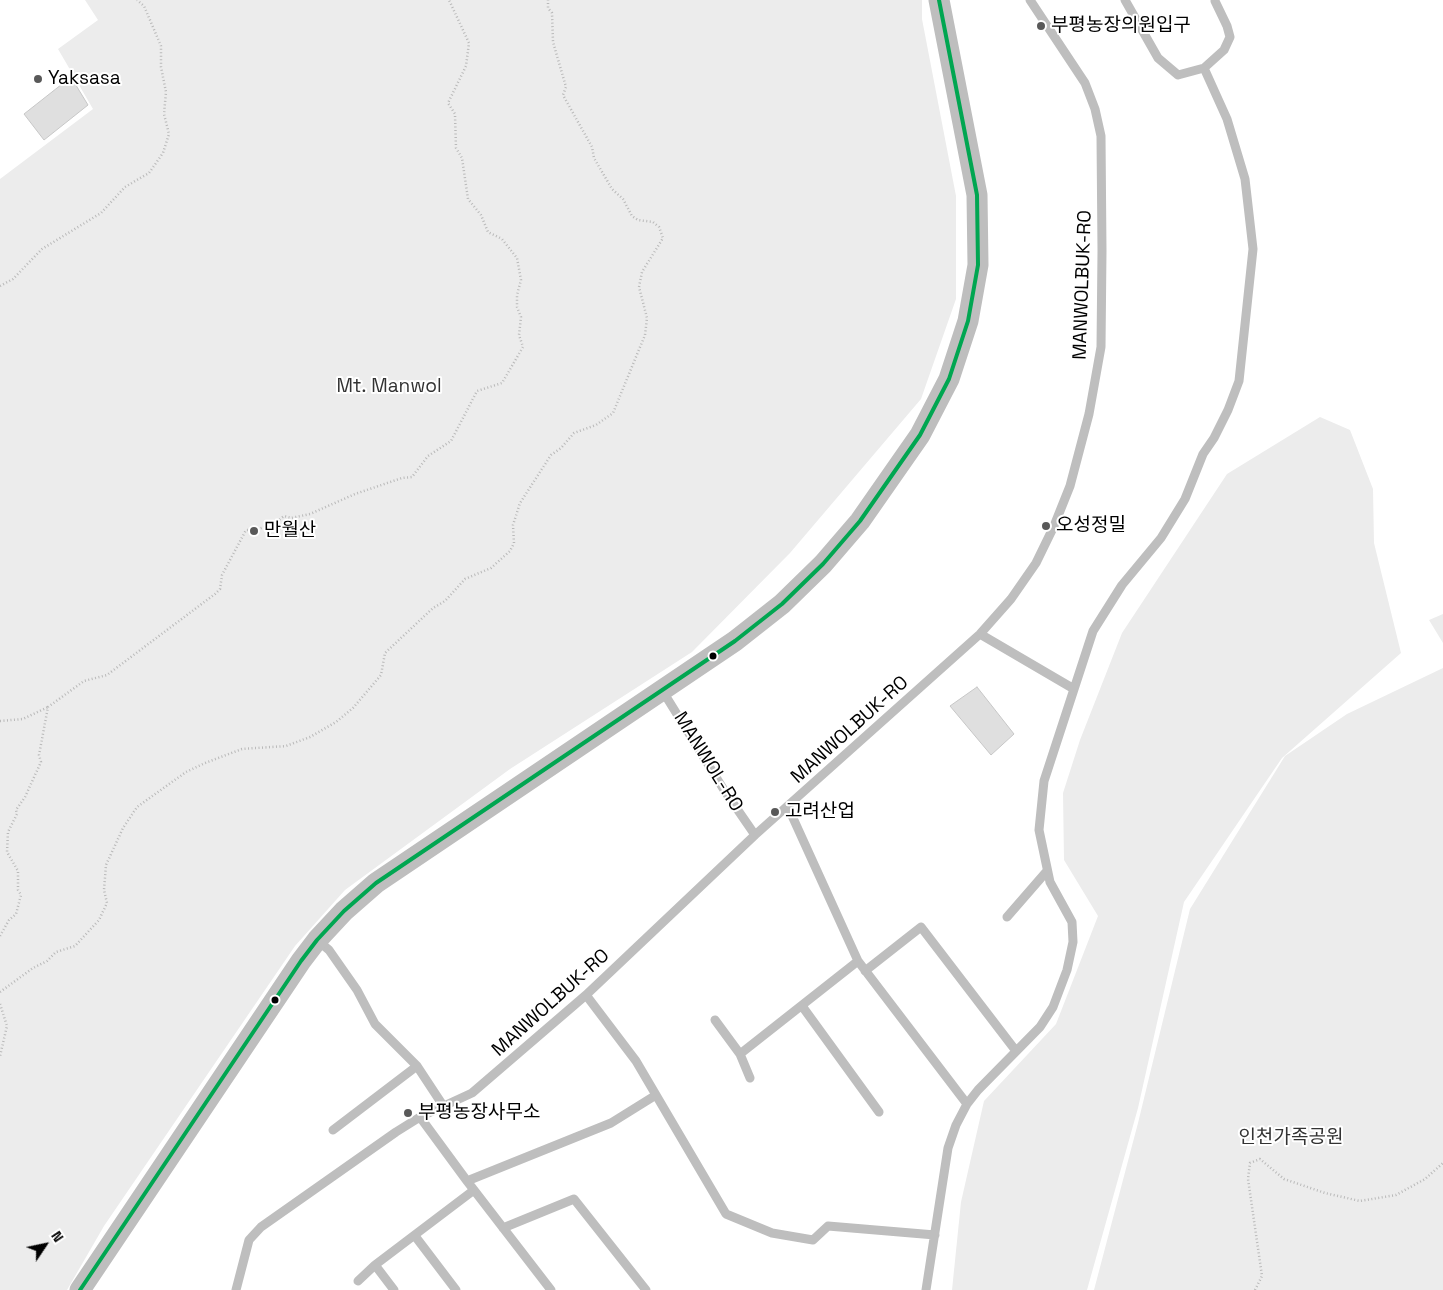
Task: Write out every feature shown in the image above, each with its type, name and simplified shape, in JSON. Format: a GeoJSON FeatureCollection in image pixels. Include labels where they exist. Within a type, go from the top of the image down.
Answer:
{"type":"FeatureCollection","features":[{"type":"Feature","properties":{"kind":"street"},"geometry":{"type":"LineString","coordinates":[[80,1290],[317,940],[376,883],[735,640],[782,604],[823,564],[860,521],[920,435],[949,379],[968,321],[978,265],[977,195],[940,0]]}},
{"type":"Feature","properties":{"kind":"lane","name":"MANWOLBUK-RO"},"geometry":{"type":"LineString","coordinates":[[236,1290],[249,1240],[261,1226],[420,1117],[472,1093],[586,995],[755,835],[980,634],[1011,599],[1031,570],[1054,526],[1070,486],[1089,414],[1101,347],[1102,251],[1099,127],[1095,109],[1085,83],[1030,0]]}},
{"type":"Feature","properties":{"kind":"lane"},"geometry":{"type":"LineString","coordinates":[[1125,0],[1158,58],[1178,75],[1204,68],[1224,50],[1230,37],[1215,1]]}},
{"type":"Feature","properties":{"kind":"lane"},"geometry":{"type":"LineString","coordinates":[[926,1290],[948,1148],[967,1104],[1040,1027],[1053,1007],[1067,970],[1073,942],[1072,922],[1050,882],[1039,830],[1044,781],[1093,631],[1122,585],[1161,538],[1185,500],[1203,454],[1214,438],[1239,381],[1253,249],[1245,179],[1228,118],[1204,68]]}},
{"type":"Feature","properties":{"kind":"lane"},"geometry":{"type":"LineString","coordinates":[[980,634],[1074,689]]}},
{"type":"Feature","properties":{"kind":"lane","name":"MANWOL-RO"},"geometry":{"type":"LineString","coordinates":[[662,690],[724,790],[755,835]]}},
{"type":"Feature","properties":{"kind":"lane"},"geometry":{"type":"LineString","coordinates":[[788,807],[858,961],[967,1104]]}},
{"type":"Feature","properties":{"kind":"lane"},"geometry":{"type":"LineString","coordinates":[[1007,917],[1047,871]]}},
{"type":"Feature","properties":{"kind":"lane"},"geometry":{"type":"LineString","coordinates":[[865,971],[921,927],[1016,1051]]}},
{"type":"Feature","properties":{"kind":"lane"},"geometry":{"type":"LineString","coordinates":[[317,940],[329,950],[357,990],[376,1024],[417,1066],[444,1107]]}},
{"type":"Feature","properties":{"kind":"lane"},"geometry":{"type":"LineString","coordinates":[[740,1054],[858,961]]}},
{"type":"Feature","properties":{"kind":"lane"},"geometry":{"type":"LineString","coordinates":[[586,995],[636,1061],[726,1214],[772,1233],[814,1240],[828,1226],[935,1234]]}},
{"type":"Feature","properties":{"kind":"lane"},"geometry":{"type":"LineString","coordinates":[[802,1006],[879,1112]]}},
{"type":"Feature","properties":{"kind":"lane"},"geometry":{"type":"LineString","coordinates":[[716,1020],[740,1054],[750,1078]]}},
{"type":"Feature","properties":{"kind":"lane"},"geometry":{"type":"LineString","coordinates":[[333,1130],[417,1066]]}},
{"type":"Feature","properties":{"kind":"lane"},"geometry":{"type":"LineString","coordinates":[[467,1181],[611,1122],[656,1095]]}},
{"type":"Feature","properties":{"kind":"lane"},"geometry":{"type":"LineString","coordinates":[[420,1117],[551,1290]]}},
{"type":"Feature","properties":{"kind":"lane"},"geometry":{"type":"LineString","coordinates":[[358,1281],[474,1190]]}},
{"type":"Feature","properties":{"kind":"lane"},"geometry":{"type":"LineString","coordinates":[[503,1228],[574,1199],[646,1290]]}},
{"type":"Feature","properties":{"kind":"lane"},"geometry":{"type":"LineString","coordinates":[[415,1236],[456,1290]]}},
{"type":"Feature","properties":{"kind":"lane"},"geometry":{"type":"LineString","coordinates":[[375,1266],[394,1290]]}},
{"type":"Feature","properties":{"kind":"path"},"geometry":{"type":"LineString","coordinates":[[0,286],[13,279],[42,249],[101,213],[125,187],[149,173],[163,153],[169,134],[164,114],[166,92],[161,67],[161,46],[144,6],[137,0]]}},
{"type":"Feature","properties":{"kind":"path"},"geometry":{"type":"LineString","coordinates":[[0,721],[23,719],[48,707],[84,681],[107,675],[215,594],[220,589],[222,575],[246,530],[255,530],[274,524],[284,516],[291,518],[310,514],[355,494],[402,478],[412,477],[428,456],[451,441],[477,391],[502,383],[523,347],[519,335],[521,318],[517,307],[517,296],[521,280],[517,258],[502,239],[488,232],[482,215],[468,199],[462,158],[456,148],[456,114],[448,103],[466,66],[469,43],[449,0]]}},
{"type":"Feature","properties":{"kind":"path"},"geometry":{"type":"LineString","coordinates":[[0,992],[33,968],[47,961],[56,952],[75,946],[99,920],[107,903],[104,890],[106,865],[123,828],[137,807],[186,772],[205,763],[242,749],[286,746],[310,737],[336,722],[353,708],[381,675],[385,653],[432,608],[445,601],[465,579],[491,568],[510,551],[514,543],[513,525],[520,503],[551,455],[561,448],[574,433],[596,425],[613,413],[645,335],[647,318],[639,287],[642,272],[663,238],[659,227],[653,222],[638,220],[632,216],[623,199],[612,189],[594,158],[592,146],[581,130],[564,95],[566,87],[553,42],[552,13],[548,8],[548,0]]}},
{"type":"Feature","properties":{"kind":"path"},"geometry":{"type":"LineString","coordinates":[[0,936],[9,920],[16,914],[22,895],[18,890],[18,871],[7,852],[8,832],[17,814],[16,810],[41,762],[39,755],[48,707]]}},
{"type":"Feature","properties":{"kind":"path"},"geometry":{"type":"LineString","coordinates":[[0,1004],[8,1026],[0,1056]]}},
{"type":"Feature","properties":{"kind":"path"},"geometry":{"type":"LineString","coordinates":[[1255,1290],[1262,1276],[1248,1179],[1250,1163],[1260,1159],[1284,1179],[1324,1193],[1360,1201],[1396,1195],[1424,1179],[1443,1163]]}},
{"type":"Feature","properties":{"kind":"green space","name":"Mt. Manwol"},"geometry":{"type":"Polygon","coordinates":[[[85,0],[922,0],[922,19],[956,196],[956,299],[921,399],[790,553],[692,652],[510,769],[345,890],[295,946],[104,1226],[67,1290],[0,1290],[0,179],[93,109],[58,49],[98,20],[85,0]]]}},
{"type":"Feature","properties":{"kind":"green space"},"geometry":{"type":"Polygon","coordinates":[[[1320,417],[1350,430],[1373,489],[1374,543],[1401,653],[1282,758],[1184,902],[1138,1108],[1087,1290],[952,1290],[961,1202],[984,1101],[1056,1024],[1098,916],[1064,860],[1063,793],[1080,740],[1122,633],[1227,474],[1320,417]]]}},
{"type":"Feature","properties":{"kind":"green space"},"geometry":{"type":"Polygon","coordinates":[[[1443,614],[1443,643],[1429,620],[1443,614]]]}},
{"type":"Feature","properties":{"kind":"green space","name":"인천가족공원"},"geometry":{"type":"Polygon","coordinates":[[[1443,668],[1443,1290],[1094,1290],[1138,1123],[1190,909],[1285,756],[1347,714],[1443,668]]]}},
{"type":"Feature","properties":{"kind":"building"},"geometry":{"type":"Polygon","coordinates":[[[71,77],[88,105],[44,140],[24,114],[71,77]]]}},
{"type":"Feature","properties":{"kind":"building"},"geometry":{"type":"Polygon","coordinates":[[[977,687],[1014,734],[991,755],[950,706],[977,687]]]}},
{"type":"Feature","properties":{"kind":"transit line"},"geometry":{"type":"LineString","coordinates":[[80,1290],[301,961],[317,940],[344,911],[376,883],[735,641],[782,604],[823,564],[860,521],[920,435],[949,379],[968,321],[978,265],[977,195],[939,0]]}},
{"type":"Feature","properties":{"kind":"place","name":"부평농장의원입구"},"geometry":{"type":"Point","coordinates":[1041,26]}},
{"type":"Feature","properties":{"kind":"place","name":"Yaksasa"},"geometry":{"type":"Point","coordinates":[38,79]}},
{"type":"Feature","properties":{"kind":"place","name":"오성정밀"},"geometry":{"type":"Point","coordinates":[1046,526]}},
{"type":"Feature","properties":{"kind":"place","name":"만월산"},"geometry":{"type":"Point","coordinates":[254,531]}},
{"type":"Feature","properties":{"kind":"place","name":"고려산업"},"geometry":{"type":"Point","coordinates":[775,812]}},
{"type":"Feature","properties":{"kind":"place","name":"부평농장사무소"},"geometry":{"type":"Point","coordinates":[408,1113]}}]}
